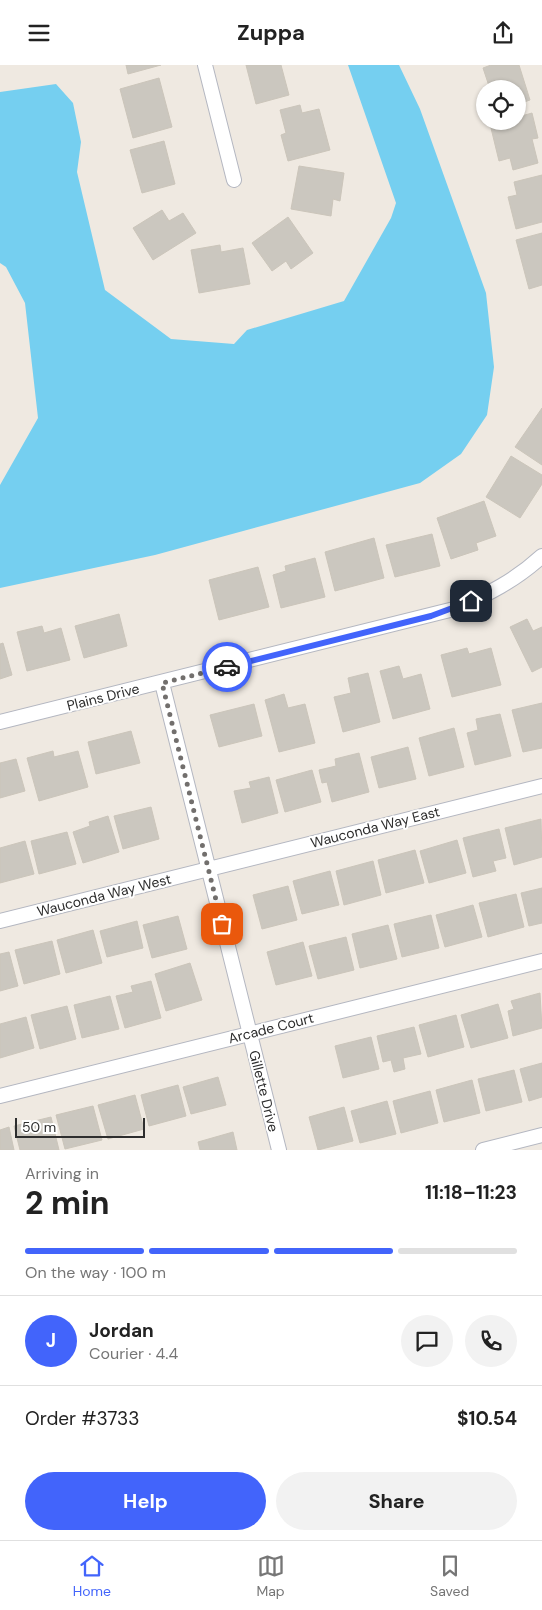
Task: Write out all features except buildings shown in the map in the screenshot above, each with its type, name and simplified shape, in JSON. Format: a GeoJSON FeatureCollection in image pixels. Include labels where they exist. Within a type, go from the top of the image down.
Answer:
{"type":"FeatureCollection","features":[{"type":"Feature","properties":{"kind":"street"},"geometry":{"type":"LineString","coordinates":[[206,65],[234,180]]}},
{"type":"Feature","properties":{"kind":"street","name":"Plains Drive"},"geometry":{"type":"LineString","coordinates":[[0,722],[454,609],[488,594],[509,582],[542,556]]}},
{"type":"Feature","properties":{"kind":"street","name":"Gillette Drive"},"geometry":{"type":"LineString","coordinates":[[162,683],[279,1150]]}},
{"type":"Feature","properties":{"kind":"street","name":"Wauconda Way East"},"geometry":{"type":"LineString","coordinates":[[208,869],[542,786]]}},
{"type":"Feature","properties":{"kind":"street","name":"Wauconda Way West"},"geometry":{"type":"LineString","coordinates":[[0,921],[208,869]]}},
{"type":"Feature","properties":{"kind":"street","name":"Arcade Court"},"geometry":{"type":"LineString","coordinates":[[0,1096],[542,961]]}},
{"type":"Feature","properties":{"kind":"street"},"geometry":{"type":"LineString","coordinates":[[483,1150],[542,1135]]}},
{"type":"Feature","properties":{"kind":"water"},"geometry":{"type":"Polygon","coordinates":[[[348,65],[399,65],[420,109],[486,293],[494,367],[487,415],[461,454],[420,483],[155,555],[0,588],[0,485],[38,418],[25,303],[6,267],[0,263],[0,92],[56,84],[73,103],[81,142],[77,172],[105,290],[171,339],[234,344],[247,330],[344,301],[391,218],[396,203],[348,65]]]}},
{"type":"Feature","properties":{"kind":"way so far"},"geometry":{"type":"LineString","coordinates":[[222,924],[162,683],[227,667]]}},
{"type":"Feature","properties":{"kind":"route"},"geometry":{"type":"LineString","coordinates":[[227,667],[431,616],[454,609],[471,601]]}}]}
